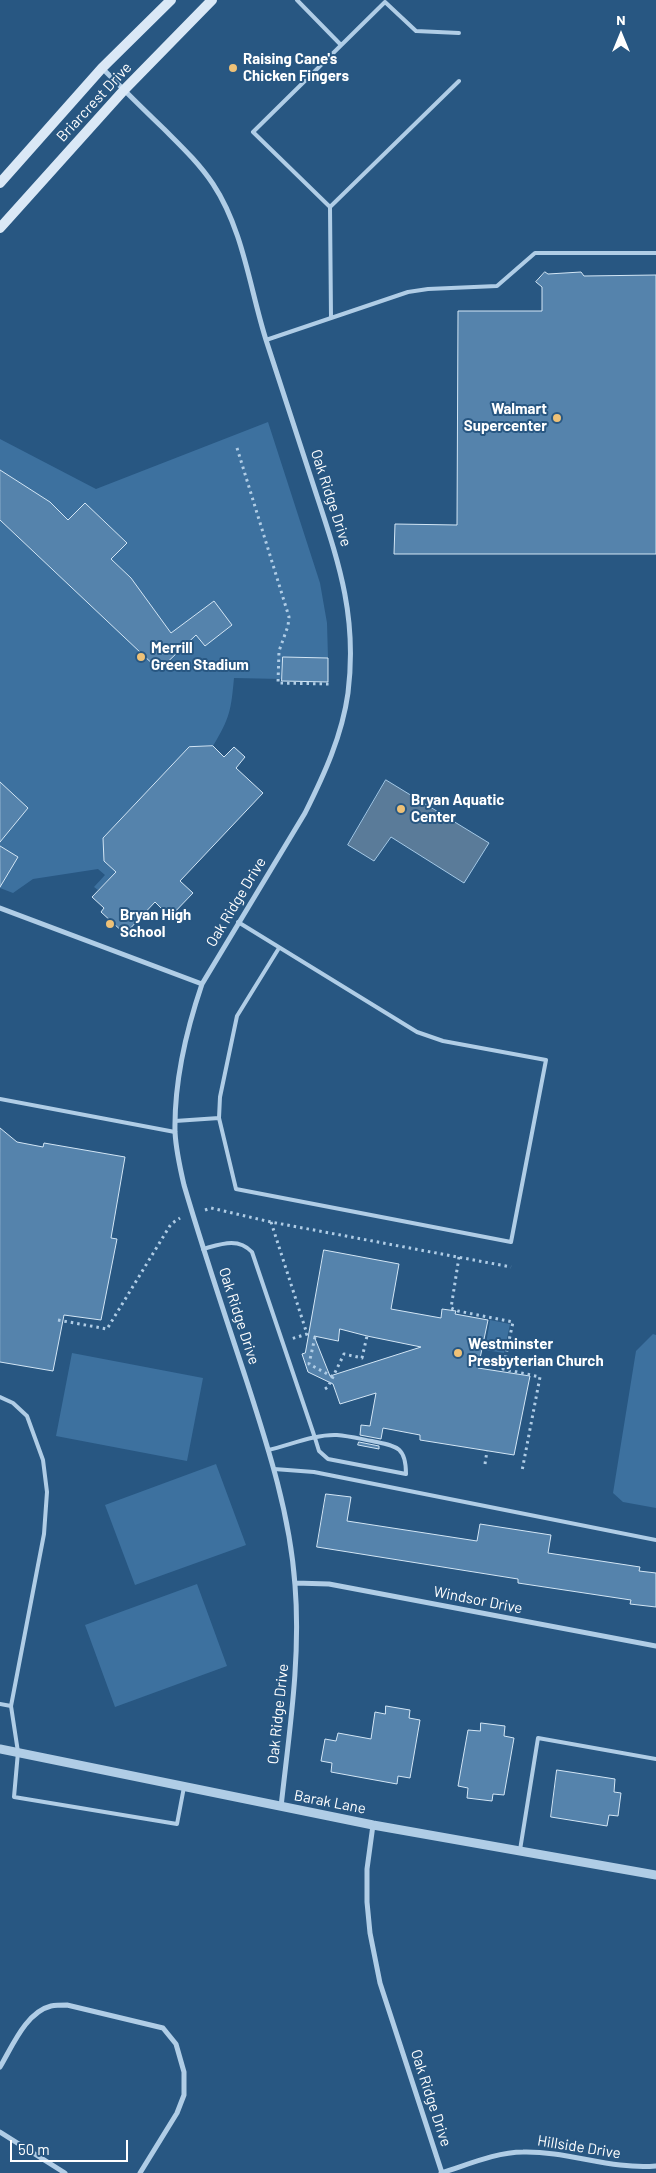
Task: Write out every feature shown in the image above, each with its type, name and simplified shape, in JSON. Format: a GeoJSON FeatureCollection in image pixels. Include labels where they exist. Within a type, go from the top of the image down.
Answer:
{"type":"FeatureCollection","features":[{"type":"Feature","properties":{"kind":"main road","name":"Briarcrest Drive"},"geometry":{"type":"LineString","coordinates":[[0,184],[102,68],[171,0]]}},
{"type":"Feature","properties":{"kind":"main road","name":"Briarcrest Drive"},"geometry":{"type":"LineString","coordinates":[[0,228],[124,90],[212,0]]}},
{"type":"Feature","properties":{"kind":"street","name":"Oak Ridge Drive"},"geometry":{"type":"LineString","coordinates":[[102,68],[191,156],[213,184],[223,201],[240,245],[266,340],[344,582],[350,624],[350,667],[344,716],[320,784],[305,813],[202,984],[183,1051],[175,1120],[175,1132],[184,1185],[274,1469],[287,1520],[295,1583],[297,1641],[295,1679],[281,1807]]}},
{"type":"Feature","properties":{"kind":"street"},"geometry":{"type":"LineString","coordinates":[[0,908],[202,984]]}},
{"type":"Feature","properties":{"kind":"street","name":"Windsor Drive"},"geometry":{"type":"LineString","coordinates":[[295,1583],[329,1584],[656,1646]]}},
{"type":"Feature","properties":{"kind":"street","name":"Barak Lane"},"geometry":{"type":"LineString","coordinates":[[0,1749],[373,1825],[656,1876]]}},
{"type":"Feature","properties":{"kind":"street","name":"Oak Ridge Drive"},"geometry":{"type":"LineString","coordinates":[[373,1825],[367,1869],[367,1902],[370,1933],[380,1983],[441,2173]]}},
{"type":"Feature","properties":{"kind":"street"},"geometry":{"type":"LineString","coordinates":[[0,2067],[28,2022],[37,2013],[51,2006],[67,2005],[162,2028],[176,2044],[184,2072],[184,2095],[177,2113],[140,2173]]}},
{"type":"Feature","properties":{"kind":"street"},"geometry":{"type":"LineString","coordinates":[[0,2132],[65,2173]]}},
{"type":"Feature","properties":{"kind":"street","name":"Hillside Drive"},"geometry":{"type":"LineString","coordinates":[[441,2173],[490,2157],[521,2152],[545,2153],[634,2168],[656,2166]]}},
{"type":"Feature","properties":{"kind":"lane"},"geometry":{"type":"LineString","coordinates":[[297,0],[341,45]]}},
{"type":"Feature","properties":{"kind":"lane"},"geometry":{"type":"LineString","coordinates":[[331,318],[330,207],[253,132],[385,1],[416,31],[459,33]]}},
{"type":"Feature","properties":{"kind":"lane"},"geometry":{"type":"LineString","coordinates":[[330,207],[459,82]]}},
{"type":"Feature","properties":{"kind":"lane"},"geometry":{"type":"LineString","coordinates":[[266,340],[419,290],[497,286],[531,256],[540,252],[656,252]]}},
{"type":"Feature","properties":{"kind":"lane"},"geometry":{"type":"LineString","coordinates":[[238,922],[405,1026],[427,1037],[546,1060],[511,1242],[236,1189],[219,1118],[220,1097],[238,1016],[279,948]]}},
{"type":"Feature","properties":{"kind":"lane"},"geometry":{"type":"LineString","coordinates":[[0,1099],[175,1132]]}},
{"type":"Feature","properties":{"kind":"lane"},"geometry":{"type":"LineString","coordinates":[[175,1120],[219,1118]]}},
{"type":"Feature","properties":{"kind":"lane"},"geometry":{"type":"LineString","coordinates":[[203,1248],[232,1242],[246,1246],[252,1252],[315,1438],[320,1451],[328,1459],[406,1474],[404,1457],[394,1446],[337,1435],[315,1438],[268,1450]]}},
{"type":"Feature","properties":{"kind":"lane"},"geometry":{"type":"LineString","coordinates":[[0,1397],[14,1403],[27,1416],[43,1460],[47,1492],[44,1534],[11,1706],[18,1752],[14,1796],[176,1824],[184,1787]]}},
{"type":"Feature","properties":{"kind":"lane"},"geometry":{"type":"LineString","coordinates":[[274,1469],[314,1472],[656,1540]]}},
{"type":"Feature","properties":{"kind":"lane"},"geometry":{"type":"LineString","coordinates":[[0,1704],[11,1706]]}},
{"type":"Feature","properties":{"kind":"lane"},"geometry":{"type":"LineString","coordinates":[[520,1850],[538,1738],[656,1759]]}},
{"type":"Feature","properties":{"kind":"path"},"geometry":{"type":"LineString","coordinates":[[237,448],[289,618],[280,651],[278,683],[332,684]]}},
{"type":"Feature","properties":{"kind":"path"},"geometry":{"type":"LineString","coordinates":[[204,1210],[211,1208],[271,1222],[510,1267]]}},
{"type":"Feature","properties":{"kind":"path"},"geometry":{"type":"LineString","coordinates":[[58,1320],[107,1329],[171,1224],[180,1218]]}},
{"type":"Feature","properties":{"kind":"path"},"geometry":{"type":"LineString","coordinates":[[271,1222],[307,1334],[283,1342]]}},
{"type":"Feature","properties":{"kind":"path"},"geometry":{"type":"LineString","coordinates":[[459,1257],[451,1308],[458,1312],[512,1322],[503,1370],[540,1376],[522,1471]]}},
{"type":"Feature","properties":{"kind":"path"},"geometry":{"type":"LineString","coordinates":[[315,1336],[309,1364],[333,1377]]}},
{"type":"Feature","properties":{"kind":"path"},"geometry":{"type":"LineString","coordinates":[[325,1388],[328,1387],[344,1354],[362,1358],[367,1336]]}},
{"type":"Feature","properties":{"kind":"path"},"geometry":{"type":"LineString","coordinates":[[485,1464],[488,1451]]}},
{"type":"Feature","properties":{"kind":"shaded area","name":"Merrill Green Stadium"},"geometry":{"type":"Polygon","coordinates":[[[268,422],[320,583],[327,623],[328,658],[283,657],[282,679],[234,678],[229,714],[213,746],[189,747],[103,838],[104,861],[116,872],[98,890],[94,887],[105,875],[98,869],[33,879],[13,893],[0,888],[0,439],[96,489],[268,422]]]}},
{"type":"Feature","properties":{"kind":"shaded area","name":"Bryan Aquatic Center"},"geometry":{"type":"Polygon","coordinates":[[[386,780],[489,843],[464,883],[391,837],[374,861],[348,845],[386,780]]]}},
{"type":"Feature","properties":{"kind":"shaded area"},"geometry":{"type":"Polygon","coordinates":[[[490,1320],[510,1324],[504,1353],[485,1350],[490,1320]]]}},
{"type":"Feature","properties":{"kind":"shaded area"},"geometry":{"type":"Polygon","coordinates":[[[653,1334],[656,1335],[656,1508],[623,1502],[613,1493],[636,1351],[653,1334]]]}},
{"type":"Feature","properties":{"kind":"shaded area"},"geometry":{"type":"Polygon","coordinates":[[[72,1353],[203,1378],[187,1461],[56,1436],[72,1353]]]}},
{"type":"Feature","properties":{"kind":"shaded area"},"geometry":{"type":"Polygon","coordinates":[[[216,1464],[246,1545],[135,1585],[105,1505],[216,1464]]]}},
{"type":"Feature","properties":{"kind":"shaded area"},"geometry":{"type":"Polygon","coordinates":[[[197,1584],[227,1666],[115,1707],[85,1625],[197,1584]]]}},
{"type":"Feature","properties":{"kind":"building","name":"Walmart Supercenter"},"geometry":{"type":"Polygon","coordinates":[[[545,272],[548,274],[581,272],[584,276],[656,275],[656,554],[394,554],[395,524],[457,525],[458,311],[542,311],[542,287],[536,282],[545,272]]]}},
{"type":"Feature","properties":{"kind":"building"},"geometry":{"type":"Polygon","coordinates":[[[0,470],[50,502],[68,520],[85,503],[127,543],[111,559],[131,578],[171,633],[214,601],[232,625],[205,646],[196,635],[159,670],[0,520],[0,470]]]}},
{"type":"Feature","properties":{"kind":"building"},"geometry":{"type":"Polygon","coordinates":[[[283,657],[328,658],[328,682],[282,681],[283,657]]]}},
{"type":"Feature","properties":{"kind":"building"},"geometry":{"type":"Polygon","coordinates":[[[213,746],[224,757],[234,747],[245,757],[236,768],[263,793],[180,881],[193,893],[170,917],[155,902],[125,934],[101,912],[104,908],[92,897],[116,872],[104,861],[103,838],[189,747],[213,746]]]}},
{"type":"Feature","properties":{"kind":"building"},"geometry":{"type":"Polygon","coordinates":[[[0,782],[28,808],[0,842],[0,782]]]}},
{"type":"Feature","properties":{"kind":"building"},"geometry":{"type":"Polygon","coordinates":[[[0,846],[18,857],[0,887],[0,846]]]}},
{"type":"Feature","properties":{"kind":"building"},"geometry":{"type":"Polygon","coordinates":[[[0,1128],[17,1142],[43,1147],[44,1143],[125,1157],[111,1238],[117,1239],[101,1320],[64,1315],[53,1371],[0,1362],[0,1128]]]}},
{"type":"Feature","properties":{"kind":"building","name":"Westminster Presbyterian Church"},"geometry":{"type":"Polygon","coordinates":[[[324,1250],[399,1264],[391,1309],[441,1318],[442,1309],[456,1311],[455,1314],[488,1320],[478,1368],[530,1376],[514,1455],[420,1440],[420,1435],[383,1428],[381,1439],[360,1435],[361,1425],[370,1426],[376,1393],[340,1404],[333,1384],[308,1372],[302,1354],[305,1353],[324,1250]],[[340,1329],[338,1341],[314,1336],[330,1376],[421,1347],[340,1329]]]}},
{"type":"Feature","properties":{"kind":"building"},"geometry":{"type":"Polygon","coordinates":[[[359,1442],[379,1446],[379,1449],[358,1445],[359,1442]]]}},
{"type":"Feature","properties":{"kind":"building"},"geometry":{"type":"Polygon","coordinates":[[[326,1494],[351,1497],[347,1521],[477,1541],[480,1524],[551,1535],[548,1553],[640,1567],[639,1571],[656,1573],[656,1607],[630,1604],[631,1600],[518,1583],[518,1579],[317,1547],[326,1494]]]}},
{"type":"Feature","properties":{"kind":"building"},"geometry":{"type":"Polygon","coordinates":[[[386,1706],[410,1710],[409,1718],[420,1720],[410,1778],[398,1776],[397,1784],[331,1772],[332,1763],[321,1761],[325,1739],[336,1741],[338,1733],[371,1739],[375,1712],[385,1714],[386,1706]]]}},
{"type":"Feature","properties":{"kind":"building"},"geometry":{"type":"Polygon","coordinates":[[[481,1723],[505,1726],[504,1736],[514,1738],[504,1795],[493,1794],[492,1801],[467,1798],[468,1788],[458,1786],[468,1730],[480,1731],[481,1723]]]}},
{"type":"Feature","properties":{"kind":"building"},"geometry":{"type":"Polygon","coordinates":[[[557,1770],[615,1779],[614,1792],[621,1793],[618,1816],[609,1815],[607,1826],[551,1817],[557,1770]]]}},
{"type":"Feature","properties":{"kind":"place","name":"Raising Cane's Chicken Fingers"},"geometry":{"type":"Point","coordinates":[233,68]}},
{"type":"Feature","properties":{"kind":"place","name":"Walmart Supercenter"},"geometry":{"type":"Point","coordinates":[557,418]}},
{"type":"Feature","properties":{"kind":"place","name":"Merrill Green Stadium"},"geometry":{"type":"Point","coordinates":[141,657]}},
{"type":"Feature","properties":{"kind":"place","name":"Bryan Aquatic Center"},"geometry":{"type":"Point","coordinates":[401,809]}},
{"type":"Feature","properties":{"kind":"place","name":"Bryan High School"},"geometry":{"type":"Point","coordinates":[110,924]}},
{"type":"Feature","properties":{"kind":"place","name":"Westminster Presbyterian Church"},"geometry":{"type":"Point","coordinates":[458,1353]}}]}
